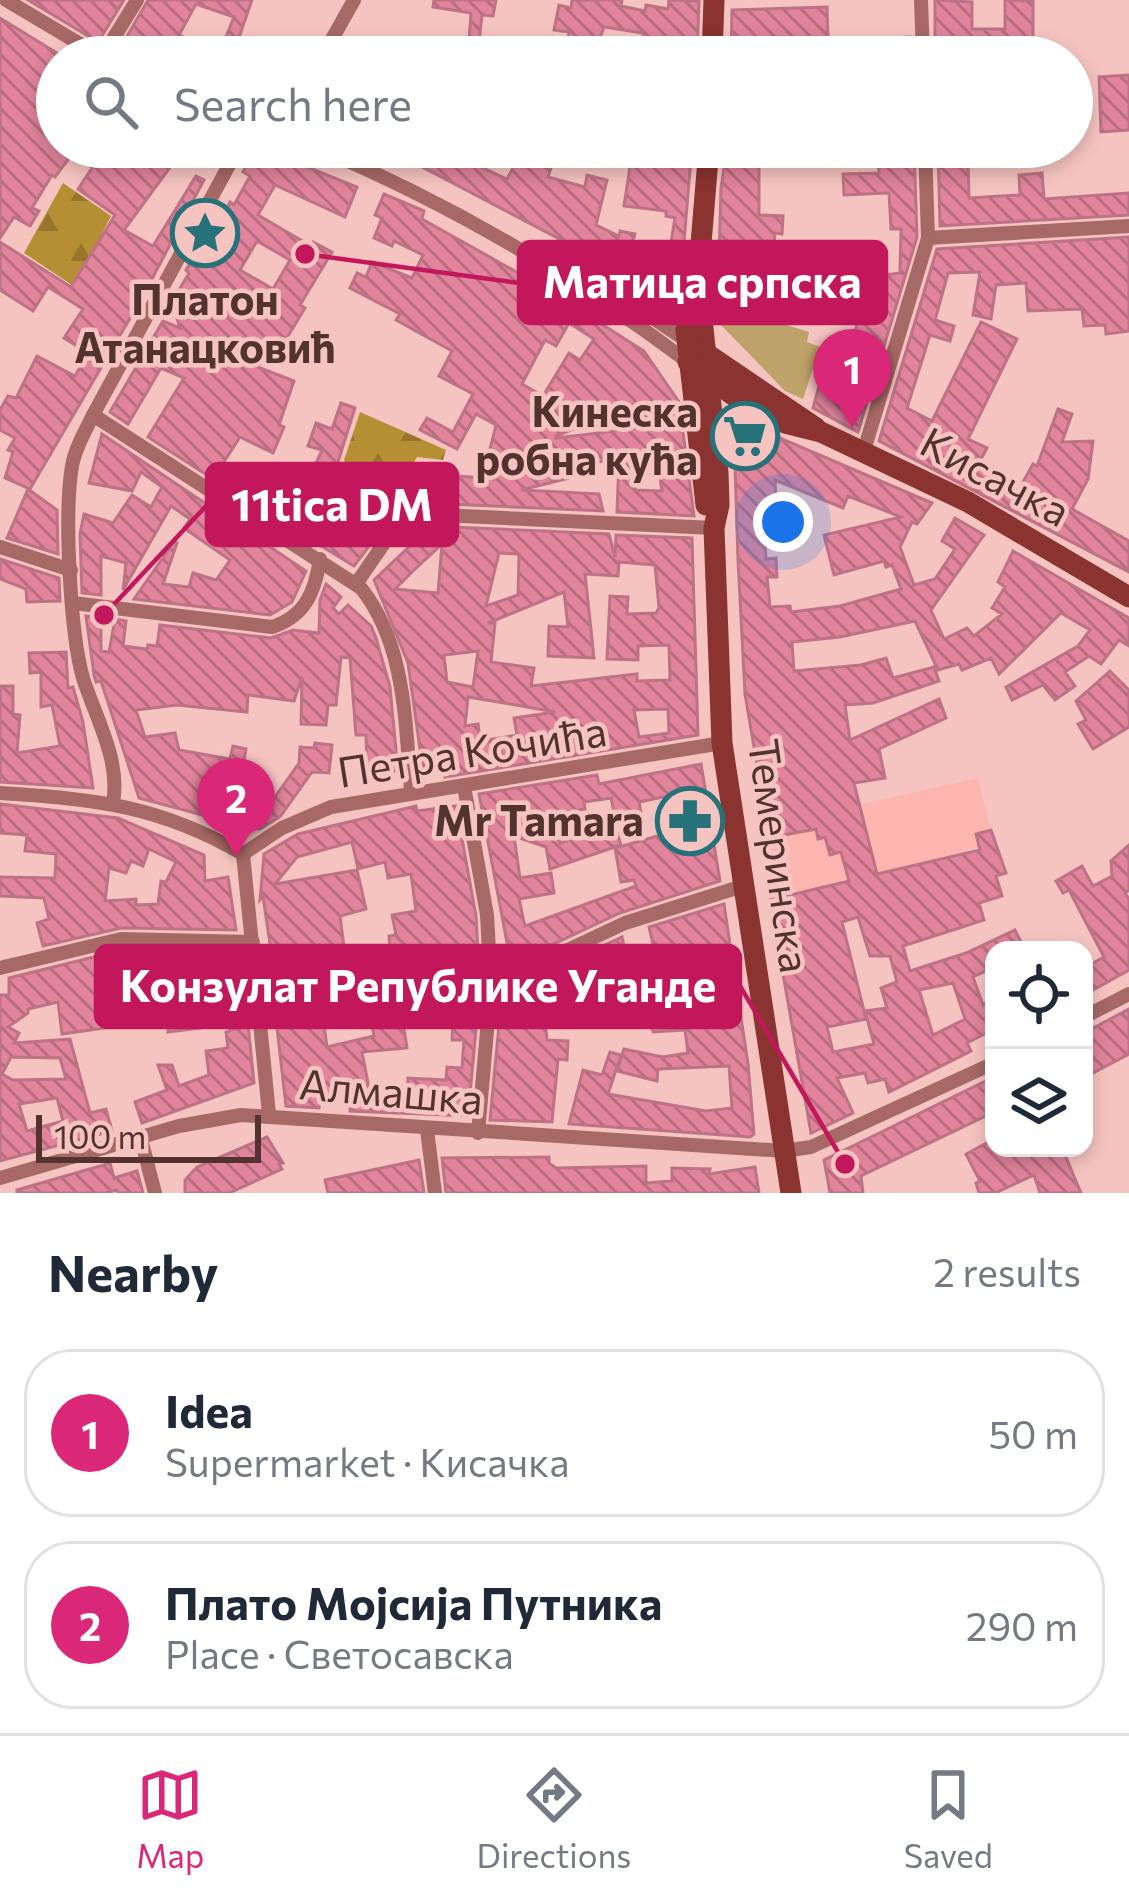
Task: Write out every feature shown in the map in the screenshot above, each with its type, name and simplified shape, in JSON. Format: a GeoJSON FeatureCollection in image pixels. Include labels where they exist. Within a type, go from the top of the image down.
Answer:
{"type":"FeatureCollection","features":[{"type":"Feature","properties":{"kind":"main road"},"geometry":{"type":"LineString","coordinates":[[713,36],[714,0]]}},
{"type":"Feature","properties":{"kind":"main road"},"geometry":{"type":"LineString","coordinates":[[694,352],[707,168]]}},
{"type":"Feature","properties":{"kind":"main road"},"geometry":{"type":"LineString","coordinates":[[647,313],[676,304],[698,280]]}},
{"type":"Feature","properties":{"kind":"main road","name":"Кисачка"},"geometry":{"type":"LineString","coordinates":[[694,352],[804,416],[821,432]]}},
{"type":"Feature","properties":{"kind":"main road","name":"Темеринска"},"geometry":{"type":"LineString","coordinates":[[694,352],[708,377],[715,430],[722,743],[791,1193]]}},
{"type":"Feature","properties":{"kind":"main road","name":"Темеринска"},"geometry":{"type":"LineString","coordinates":[[694,352],[707,509],[714,528]]}},
{"type":"Feature","properties":{"kind":"main road","name":"Кисачка"},"geometry":{"type":"LineString","coordinates":[[708,377],[748,406],[785,423],[821,432],[968,502],[1129,596]]}},
{"type":"Feature","properties":{"kind":"main road"},"geometry":{"type":"LineString","coordinates":[[715,430],[728,411],[748,406]]}},
{"type":"Feature","properties":{"kind":"street"},"geometry":{"type":"LineString","coordinates":[[7,0],[67,36]]}},
{"type":"Feature","properties":{"kind":"street"},"geometry":{"type":"LineString","coordinates":[[115,36],[137,0]]}},
{"type":"Feature","properties":{"kind":"street"},"geometry":{"type":"LineString","coordinates":[[334,36],[355,0]]}},
{"type":"Feature","properties":{"kind":"street"},"geometry":{"type":"LineString","coordinates":[[921,0],[922,36]]}},
{"type":"Feature","properties":{"kind":"street"},"geometry":{"type":"LineString","coordinates":[[113,802],[105,740],[78,653],[71,570],[71,471],[93,415],[228,168]]}},
{"type":"Feature","properties":{"kind":"street"},"geometry":{"type":"LineString","coordinates":[[364,168],[428,196],[694,352]]}},
{"type":"Feature","properties":{"kind":"street"},"geometry":{"type":"LineString","coordinates":[[863,454],[928,238],[926,168]]}},
{"type":"Feature","properties":{"kind":"street"},"geometry":{"type":"LineString","coordinates":[[928,238],[1129,226]]}},
{"type":"Feature","properties":{"kind":"street"},"geometry":{"type":"LineString","coordinates":[[574,279],[608,288],[694,352]]}},
{"type":"Feature","properties":{"kind":"street"},"geometry":{"type":"LineString","coordinates":[[93,415],[320,559],[370,600],[399,676],[411,791]]}},
{"type":"Feature","properties":{"kind":"street"},"geometry":{"type":"LineString","coordinates":[[356,584],[389,536],[422,514],[714,528]]}},
{"type":"Feature","properties":{"kind":"street"},"geometry":{"type":"LineString","coordinates":[[0,547],[71,570]]}},
{"type":"Feature","properties":{"kind":"street"},"geometry":{"type":"LineString","coordinates":[[74,603],[272,627],[293,619],[305,605],[316,586],[320,559]]}},
{"type":"Feature","properties":{"kind":"street","name":"Петра Кочића"},"geometry":{"type":"LineString","coordinates":[[243,854],[282,827],[319,812],[411,791],[722,743]]}},
{"type":"Feature","properties":{"kind":"street"},"geometry":{"type":"LineString","coordinates":[[464,786],[487,915],[491,986],[478,1133]]}},
{"type":"Feature","properties":{"kind":"street"},"geometry":{"type":"LineString","coordinates":[[0,793],[113,802],[206,832],[243,854],[269,1114]]}},
{"type":"Feature","properties":{"kind":"street"},"geometry":{"type":"LineString","coordinates":[[491,986],[625,923],[743,886]]}},
{"type":"Feature","properties":{"kind":"street"},"geometry":{"type":"LineString","coordinates":[[0,968],[121,939],[253,942]]}},
{"type":"Feature","properties":{"kind":"street"},"geometry":{"type":"LineString","coordinates":[[1093,1012],[1129,994]]}},
{"type":"Feature","properties":{"kind":"street"},"geometry":{"type":"LineString","coordinates":[[784,1151],[811,1147],[985,1067]]}},
{"type":"Feature","properties":{"kind":"street","name":"Алмашка"},"geometry":{"type":"LineString","coordinates":[[0,1178],[212,1118],[269,1114],[427,1130],[784,1151]]}},
{"type":"Feature","properties":{"kind":"street"},"geometry":{"type":"LineString","coordinates":[[427,1130],[434,1193]]}},
{"type":"Feature","properties":{"kind":"street"},"geometry":{"type":"LineString","coordinates":[[141,1139],[155,1193]]}},
{"type":"Feature","properties":{"kind":"shaded area"},"geometry":{"type":"Polygon","coordinates":[[[719,313],[748,313],[809,332],[807,342],[820,347],[803,399],[785,391],[719,323],[719,313]]]}},
{"type":"Feature","properties":{"kind":"shaded area"},"geometry":{"type":"Polygon","coordinates":[[[978,778],[994,844],[770,900],[761,827],[978,778]]]}},
{"type":"Feature","properties":{"kind":"green space"},"geometry":{"type":"Polygon","coordinates":[[[63,183],[111,216],[75,287],[24,253],[63,183]]]}},
{"type":"Feature","properties":{"kind":"green space"},"geometry":{"type":"Polygon","coordinates":[[[360,412],[446,450],[443,460],[417,457],[410,470],[349,470],[344,460],[360,412]]]}},
{"type":"Feature","properties":{"kind":"building"},"geometry":{"type":"Polygon","coordinates":[[[28,0],[124,0],[102,36],[88,36],[28,0]]]}},
{"type":"Feature","properties":{"kind":"building"},"geometry":{"type":"Polygon","coordinates":[[[148,0],[252,0],[239,36],[226,36],[234,17],[196,4],[181,36],[127,36],[148,0]]]}},
{"type":"Feature","properties":{"kind":"building"},"geometry":{"type":"Polygon","coordinates":[[[434,0],[496,0],[493,16],[482,15],[480,36],[469,36],[471,13],[433,7],[434,0]]]}},
{"type":"Feature","properties":{"kind":"building"},"geometry":{"type":"Polygon","coordinates":[[[572,0],[622,0],[621,6],[645,11],[646,5],[668,9],[669,0],[699,1],[698,36],[643,36],[604,27],[601,36],[568,36],[569,32],[554,30],[559,5],[571,8],[572,0]]]}},
{"type":"Feature","properties":{"kind":"building"},"geometry":{"type":"Polygon","coordinates":[[[935,0],[972,2],[972,29],[1005,29],[1005,0],[1033,1],[1033,36],[935,36],[935,0]]]}},
{"type":"Feature","properties":{"kind":"building"},"geometry":{"type":"Polygon","coordinates":[[[827,7],[828,36],[731,36],[732,10],[827,7]]]}},
{"type":"Feature","properties":{"kind":"building"},"geometry":{"type":"Polygon","coordinates":[[[0,18],[36,40],[36,168],[62,168],[52,175],[32,208],[39,211],[30,226],[14,217],[0,238],[0,18]]]}},
{"type":"Feature","properties":{"kind":"building"},"geometry":{"type":"Polygon","coordinates":[[[1129,75],[1129,130],[1101,132],[1099,77],[1129,75]]]}},
{"type":"Feature","properties":{"kind":"building"},"geometry":{"type":"Polygon","coordinates":[[[92,168],[170,168],[124,230],[153,246],[196,176],[204,180],[143,296],[30,489],[5,478],[13,452],[8,450],[15,438],[0,430],[0,410],[8,396],[16,398],[37,356],[75,376],[88,353],[64,338],[83,309],[48,287],[33,311],[0,290],[0,242],[71,287],[115,215],[78,189],[92,168]]]}},
{"type":"Feature","properties":{"kind":"building"},"geometry":{"type":"Polygon","coordinates":[[[245,168],[310,168],[357,187],[345,217],[275,185],[258,215],[311,246],[313,242],[332,252],[300,305],[305,308],[285,341],[291,345],[286,354],[255,366],[294,381],[273,453],[240,437],[213,479],[148,437],[184,378],[161,368],[128,424],[110,412],[163,321],[180,328],[172,302],[195,255],[202,258],[230,202],[234,205],[250,176],[243,172],[245,168]],[[257,241],[240,270],[273,289],[290,260],[257,241]]]}},
{"type":"Feature","properties":{"kind":"building"},"geometry":{"type":"Polygon","coordinates":[[[424,168],[483,168],[507,179],[513,168],[551,168],[548,177],[585,187],[587,175],[607,180],[596,225],[619,236],[620,231],[635,234],[632,244],[669,254],[675,218],[666,216],[666,211],[624,206],[630,168],[690,168],[681,277],[672,286],[611,266],[424,168]]]}},
{"type":"Feature","properties":{"kind":"building"},"geometry":{"type":"Polygon","coordinates":[[[724,168],[759,168],[759,215],[783,216],[782,234],[775,233],[773,262],[758,261],[757,293],[718,291],[724,168]]]}},
{"type":"Feature","properties":{"kind":"building"},"geometry":{"type":"Polygon","coordinates":[[[879,168],[915,168],[917,237],[858,432],[813,408],[822,375],[853,384],[865,345],[852,342],[870,277],[900,273],[901,229],[891,229],[889,193],[844,195],[843,174],[879,173],[879,168]]]}},
{"type":"Feature","properties":{"kind":"building"},"geometry":{"type":"Polygon","coordinates":[[[939,168],[968,168],[969,198],[1020,195],[1019,175],[1042,173],[1044,199],[1129,193],[1129,215],[940,226],[939,168]]]}},
{"type":"Feature","properties":{"kind":"building"},"geometry":{"type":"Polygon","coordinates":[[[384,194],[424,211],[422,219],[644,351],[679,402],[694,516],[617,512],[619,459],[591,463],[594,472],[521,490],[599,494],[603,511],[403,502],[354,566],[234,493],[249,468],[254,469],[277,483],[269,495],[314,523],[330,496],[306,485],[322,450],[308,446],[316,423],[332,429],[341,403],[355,408],[336,468],[390,487],[434,474],[495,479],[497,451],[490,449],[496,425],[476,414],[457,449],[420,430],[427,418],[453,432],[473,394],[439,376],[452,351],[396,320],[400,314],[350,288],[357,273],[366,277],[372,262],[412,278],[423,255],[394,241],[392,246],[374,238],[382,218],[375,215],[384,194]],[[569,323],[556,346],[545,340],[522,384],[543,396],[569,353],[580,360],[594,339],[569,323]],[[640,402],[556,438],[649,427],[640,402]],[[657,457],[636,460],[635,490],[662,491],[657,457]],[[347,490],[332,520],[353,533],[370,502],[347,490]]]}},
{"type":"Feature","properties":{"kind":"building"},"geometry":{"type":"Polygon","coordinates":[[[1129,237],[1129,331],[1106,334],[1105,325],[1084,326],[1082,309],[1028,311],[1026,283],[996,285],[991,319],[973,315],[980,272],[948,273],[935,320],[954,326],[950,341],[930,335],[907,408],[932,421],[981,322],[1017,339],[968,439],[987,448],[980,461],[1000,471],[996,479],[1018,491],[1033,464],[1037,466],[1058,409],[1072,414],[1062,442],[1093,441],[1088,479],[1072,509],[1129,541],[1129,572],[879,441],[937,249],[1129,237]]]}},
{"type":"Feature","properties":{"kind":"building"},"geometry":{"type":"Polygon","coordinates":[[[747,424],[932,503],[917,524],[912,522],[900,547],[914,585],[935,579],[955,549],[942,541],[955,518],[984,535],[931,610],[944,639],[967,628],[974,636],[1002,614],[992,608],[1005,587],[998,582],[1013,551],[1129,618],[1129,646],[1119,640],[1101,664],[1089,656],[1065,672],[1075,686],[1055,700],[1043,685],[1012,700],[1006,687],[1078,646],[1090,630],[1061,613],[999,674],[991,658],[962,670],[959,664],[938,670],[915,621],[792,642],[794,671],[886,658],[893,678],[934,667],[939,681],[873,703],[845,705],[850,740],[939,699],[946,718],[879,749],[885,778],[854,783],[877,874],[980,850],[976,834],[991,830],[1006,873],[996,876],[1002,896],[979,903],[984,920],[903,946],[910,971],[985,944],[985,971],[973,977],[985,1003],[985,1034],[967,1043],[971,1051],[889,1092],[885,1079],[868,1083],[865,1073],[837,1078],[853,1113],[811,1133],[770,900],[849,881],[841,852],[830,855],[825,837],[818,839],[816,829],[763,839],[755,777],[759,777],[745,694],[734,434],[747,424]],[[775,480],[776,501],[763,502],[766,559],[776,558],[777,577],[767,577],[770,607],[790,606],[791,612],[840,606],[901,589],[892,565],[886,567],[884,561],[834,575],[824,535],[901,517],[848,496],[843,508],[775,480]],[[858,917],[842,922],[866,1019],[827,1027],[833,1052],[874,1044],[865,1011],[887,1008],[881,988],[897,982],[890,956],[870,956],[858,917]],[[953,983],[919,990],[933,1035],[965,1019],[953,983]]]}},
{"type":"Feature","properties":{"kind":"building"},"geometry":{"type":"Polygon","coordinates":[[[102,434],[306,571],[292,602],[270,615],[134,599],[174,542],[163,584],[189,587],[193,573],[216,580],[230,560],[184,528],[190,519],[171,506],[123,590],[126,563],[101,556],[101,595],[82,593],[84,514],[113,523],[132,495],[151,507],[162,487],[141,472],[132,491],[89,483],[102,434]]]}},
{"type":"Feature","properties":{"kind":"building"},"geometry":{"type":"Polygon","coordinates":[[[28,489],[57,510],[58,554],[7,538],[28,489]]]}},
{"type":"Feature","properties":{"kind":"building"},"geometry":{"type":"Polygon","coordinates":[[[431,526],[609,534],[615,557],[616,535],[692,538],[698,735],[445,777],[443,768],[423,771],[408,663],[374,580],[431,526]],[[442,544],[395,589],[438,593],[442,544]],[[499,553],[486,606],[518,595],[519,554],[499,553]],[[619,562],[618,576],[585,574],[594,658],[548,656],[549,626],[568,627],[564,592],[488,623],[495,623],[491,662],[534,668],[531,686],[637,674],[637,681],[670,680],[669,645],[638,646],[638,660],[607,659],[610,596],[628,597],[627,614],[656,613],[655,565],[619,562]],[[478,651],[444,655],[447,682],[473,687],[478,651]],[[468,697],[465,726],[478,724],[481,741],[517,735],[514,718],[555,712],[468,697]],[[668,709],[634,710],[639,737],[669,733],[668,709]]]}},
{"type":"Feature","properties":{"kind":"building"},"geometry":{"type":"Polygon","coordinates":[[[0,559],[59,578],[60,601],[27,602],[26,589],[0,579],[0,559]]]}},
{"type":"Feature","properties":{"kind":"building"},"geometry":{"type":"Polygon","coordinates":[[[326,584],[341,597],[333,608],[339,614],[348,605],[371,626],[376,638],[390,687],[398,771],[367,772],[366,735],[356,735],[350,658],[341,657],[336,705],[328,705],[326,725],[301,724],[302,677],[294,701],[248,695],[247,712],[177,705],[136,710],[145,737],[175,733],[179,750],[230,759],[233,746],[246,749],[232,823],[139,798],[101,681],[96,682],[86,616],[101,618],[101,651],[109,652],[115,619],[126,621],[123,646],[147,649],[157,646],[160,625],[271,638],[293,630],[319,633],[320,600],[326,584]]]}},
{"type":"Feature","properties":{"kind":"building"},"geometry":{"type":"Polygon","coordinates":[[[66,652],[68,688],[73,687],[83,722],[93,788],[0,782],[0,686],[13,686],[13,714],[20,715],[17,753],[60,746],[52,705],[41,707],[41,672],[30,673],[29,653],[66,652]]]}},
{"type":"Feature","properties":{"kind":"building"},"geometry":{"type":"Polygon","coordinates":[[[1110,671],[1129,690],[1129,727],[1093,749],[1078,724],[1086,720],[1076,701],[1110,671]]]}},
{"type":"Feature","properties":{"kind":"building"},"geometry":{"type":"Polygon","coordinates":[[[315,743],[332,745],[329,773],[312,772],[280,817],[253,828],[299,763],[300,747],[314,748],[315,743]]]}},
{"type":"Feature","properties":{"kind":"building"},"geometry":{"type":"Polygon","coordinates":[[[701,764],[708,805],[671,812],[668,796],[639,802],[642,817],[616,822],[611,798],[555,814],[560,843],[615,826],[621,845],[550,869],[546,847],[514,836],[520,878],[551,873],[554,893],[519,899],[525,926],[636,886],[634,880],[621,882],[615,848],[710,821],[720,881],[620,913],[511,964],[479,794],[597,775],[599,784],[701,764]]]}},
{"type":"Feature","properties":{"kind":"building"},"geometry":{"type":"Polygon","coordinates":[[[0,804],[118,818],[204,855],[205,881],[228,877],[236,930],[121,928],[43,946],[37,923],[49,919],[44,898],[0,896],[0,877],[55,878],[56,854],[25,851],[27,835],[0,833],[0,804]],[[149,849],[143,866],[131,861],[126,873],[109,868],[105,901],[136,899],[136,905],[158,904],[161,881],[166,882],[176,862],[149,849]]]}},
{"type":"Feature","properties":{"kind":"building"},"geometry":{"type":"Polygon","coordinates":[[[416,806],[417,811],[456,806],[476,916],[480,986],[468,1116],[350,1111],[350,1091],[320,1097],[319,1108],[286,1106],[272,957],[263,897],[260,900],[264,854],[298,834],[416,806]],[[352,842],[297,857],[275,884],[357,870],[366,909],[340,916],[346,962],[377,955],[380,970],[373,972],[377,994],[408,990],[401,947],[390,948],[389,936],[396,935],[392,915],[416,911],[411,874],[388,878],[385,862],[358,869],[352,842]],[[454,1001],[400,1003],[407,1048],[362,1052],[369,1088],[408,1087],[408,1078],[446,1080],[447,1067],[462,1068],[464,1040],[452,1040],[454,1001]],[[368,1005],[322,1011],[327,1047],[374,1036],[368,1005]]]}},
{"type":"Feature","properties":{"kind":"building"},"geometry":{"type":"Polygon","coordinates":[[[1129,845],[1129,890],[1125,893],[1129,899],[1129,970],[1093,990],[1093,963],[1104,957],[1069,890],[1063,893],[1056,881],[1082,866],[1093,886],[1112,876],[1111,861],[1129,845]]]}},
{"type":"Feature","properties":{"kind":"building"},"geometry":{"type":"Polygon","coordinates":[[[724,904],[754,1134],[569,1124],[583,1070],[602,1075],[610,1052],[621,1055],[608,1094],[706,1111],[732,1108],[729,1066],[658,1069],[657,1081],[617,1071],[624,1049],[663,1057],[688,1053],[685,1030],[653,1032],[649,1015],[620,1020],[612,979],[575,996],[579,1013],[545,1020],[547,1040],[568,1041],[567,1060],[558,1059],[552,1122],[490,1120],[502,993],[622,937],[632,981],[660,975],[649,927],[724,904]]]}},
{"type":"Feature","properties":{"kind":"building"},"geometry":{"type":"Polygon","coordinates":[[[1015,930],[1020,941],[992,941],[1015,930]]]}},
{"type":"Feature","properties":{"kind":"building"},"geometry":{"type":"Polygon","coordinates":[[[122,950],[239,953],[248,1023],[225,1025],[221,990],[182,988],[181,1013],[200,1013],[201,1028],[168,1032],[170,972],[147,972],[147,990],[119,990],[119,1026],[62,1034],[58,1002],[28,1009],[8,1027],[19,1033],[14,1043],[70,1039],[90,1113],[106,1109],[112,1131],[0,1161],[0,995],[9,995],[9,978],[122,950]],[[11,1057],[2,1074],[13,1080],[66,1079],[60,1058],[11,1057]],[[57,1098],[19,1104],[27,1131],[63,1121],[57,1098]]]}},
{"type":"Feature","properties":{"kind":"building"},"geometry":{"type":"Polygon","coordinates":[[[1129,1009],[1129,1054],[1093,1073],[1093,1049],[1093,1028],[1129,1009]]]}},
{"type":"Feature","properties":{"kind":"building"},"geometry":{"type":"Polygon","coordinates":[[[248,1024],[254,1083],[142,1123],[135,1102],[167,1090],[158,1065],[172,1065],[179,1086],[209,1075],[206,1051],[228,1048],[226,1032],[248,1024]]]}},
{"type":"Feature","properties":{"kind":"building"},"geometry":{"type":"Polygon","coordinates":[[[985,1081],[985,1116],[861,1176],[863,1193],[830,1193],[824,1160],[985,1081]]]}},
{"type":"Feature","properties":{"kind":"building"},"geometry":{"type":"Polygon","coordinates":[[[267,1137],[282,1169],[229,1193],[185,1193],[185,1180],[197,1167],[267,1137]]]}},
{"type":"Feature","properties":{"kind":"building"},"geometry":{"type":"Polygon","coordinates":[[[985,1144],[985,1157],[1066,1157],[1081,1193],[1040,1193],[1034,1175],[995,1193],[979,1193],[976,1183],[980,1181],[966,1154],[985,1144]]]}},
{"type":"Feature","properties":{"kind":"building"},"geometry":{"type":"Polygon","coordinates":[[[549,1157],[556,1168],[646,1166],[646,1183],[672,1181],[672,1168],[710,1169],[709,1174],[755,1167],[759,1193],[446,1193],[442,1158],[549,1157]]]}},
{"type":"Feature","properties":{"kind":"building"},"geometry":{"type":"Polygon","coordinates":[[[419,1160],[424,1193],[328,1193],[325,1180],[419,1160]]]}},
{"type":"Feature","properties":{"kind":"building"},"geometry":{"type":"Polygon","coordinates":[[[110,1163],[114,1178],[137,1171],[143,1193],[17,1193],[17,1190],[110,1163]]]}},
{"type":"Feature","properties":{"kind":"place","name":"Платон Атанацковић"},"geometry":{"type":"Point","coordinates":[205,233]}},
{"type":"Feature","properties":{"kind":"place","name":"Матица српска"},"geometry":{"type":"Point","coordinates":[305,254]}},
{"type":"Feature","properties":{"kind":"place","name":"Idea"},"geometry":{"type":"Point","coordinates":[852,428]}},
{"type":"Feature","properties":{"kind":"place","name":"Кинеска робна кућа"},"geometry":{"type":"Point","coordinates":[745,436]}},
{"type":"Feature","properties":{"kind":"place","name":"11tica DM"},"geometry":{"type":"Point","coordinates":[104,615]}},
{"type":"Feature","properties":{"kind":"place","name":"Mr Tamara"},"geometry":{"type":"Point","coordinates":[690,821]}},
{"type":"Feature","properties":{"kind":"place","name":"Плато Мојсија Путника"},"geometry":{"type":"Point","coordinates":[236,857]}},
{"type":"Feature","properties":{"kind":"place","name":"Конзулат Републике Уганде"},"geometry":{"type":"Point","coordinates":[845,1164]}}]}
